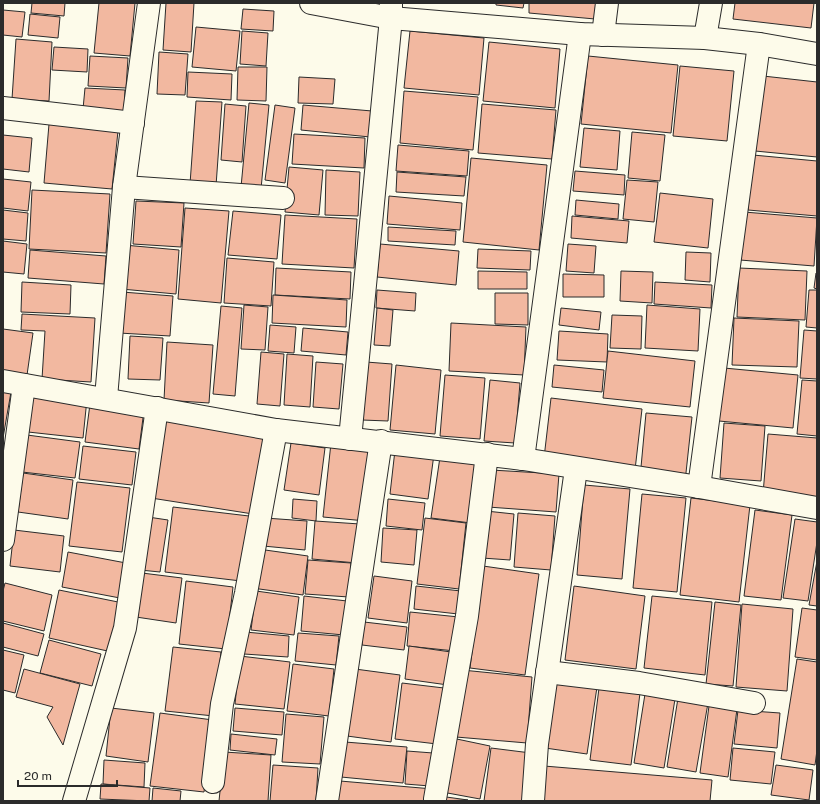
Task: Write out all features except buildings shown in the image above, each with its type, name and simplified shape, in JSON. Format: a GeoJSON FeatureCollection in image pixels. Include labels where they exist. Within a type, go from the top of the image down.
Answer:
{"type":"FeatureCollection","features":[{"type":"Feature","properties":{"kind":"street"},"geometry":{"type":"LineString","coordinates":[[106,398],[124,188],[149,3]]}},
{"type":"Feature","properties":{"kind":"street"},"geometry":{"type":"LineString","coordinates":[[311,3],[391,11],[580,34],[705,38],[759,44],[817,54]]}},
{"type":"Feature","properties":{"kind":"street"},"geometry":{"type":"LineString","coordinates":[[603,35],[607,3]]}},
{"type":"Feature","properties":{"kind":"street"},"geometry":{"type":"LineString","coordinates":[[705,38],[711,3]]}},
{"type":"Feature","properties":{"kind":"street"},"geometry":{"type":"LineString","coordinates":[[350,439],[391,11]]}},
{"type":"Feature","properties":{"kind":"street"},"geometry":{"type":"LineString","coordinates":[[523,459],[580,34]]}},
{"type":"Feature","properties":{"kind":"street"},"geometry":{"type":"LineString","coordinates":[[700,487],[759,44]]}},
{"type":"Feature","properties":{"kind":"street"},"geometry":{"type":"LineString","coordinates":[[3,108],[133,122]]}},
{"type":"Feature","properties":{"kind":"street"},"geometry":{"type":"LineString","coordinates":[[124,188],[283,198]]}},
{"type":"Feature","properties":{"kind":"street"},"geometry":{"type":"LineString","coordinates":[[3,381],[106,398],[276,430],[350,439],[381,441],[523,459],[576,469],[700,487],[817,508]]}},
{"type":"Feature","properties":{"kind":"street"},"geometry":{"type":"LineString","coordinates":[[3,540],[24,385]]}},
{"type":"Feature","properties":{"kind":"street"},"geometry":{"type":"LineString","coordinates":[[74,801],[125,628],[157,408]]}},
{"type":"Feature","properties":{"kind":"street"},"geometry":{"type":"LineString","coordinates":[[213,782],[222,704],[246,593],[276,430]]}},
{"type":"Feature","properties":{"kind":"street"},"geometry":{"type":"LineString","coordinates":[[327,801],[381,441]]}},
{"type":"Feature","properties":{"kind":"street"},"geometry":{"type":"LineString","coordinates":[[435,799],[467,616],[487,454]]}},
{"type":"Feature","properties":{"kind":"street"},"geometry":{"type":"LineString","coordinates":[[533,801],[537,744],[576,469]]}},
{"type":"Feature","properties":{"kind":"street"},"geometry":{"type":"LineString","coordinates":[[547,672],[640,683],[754,703]]}}]}
